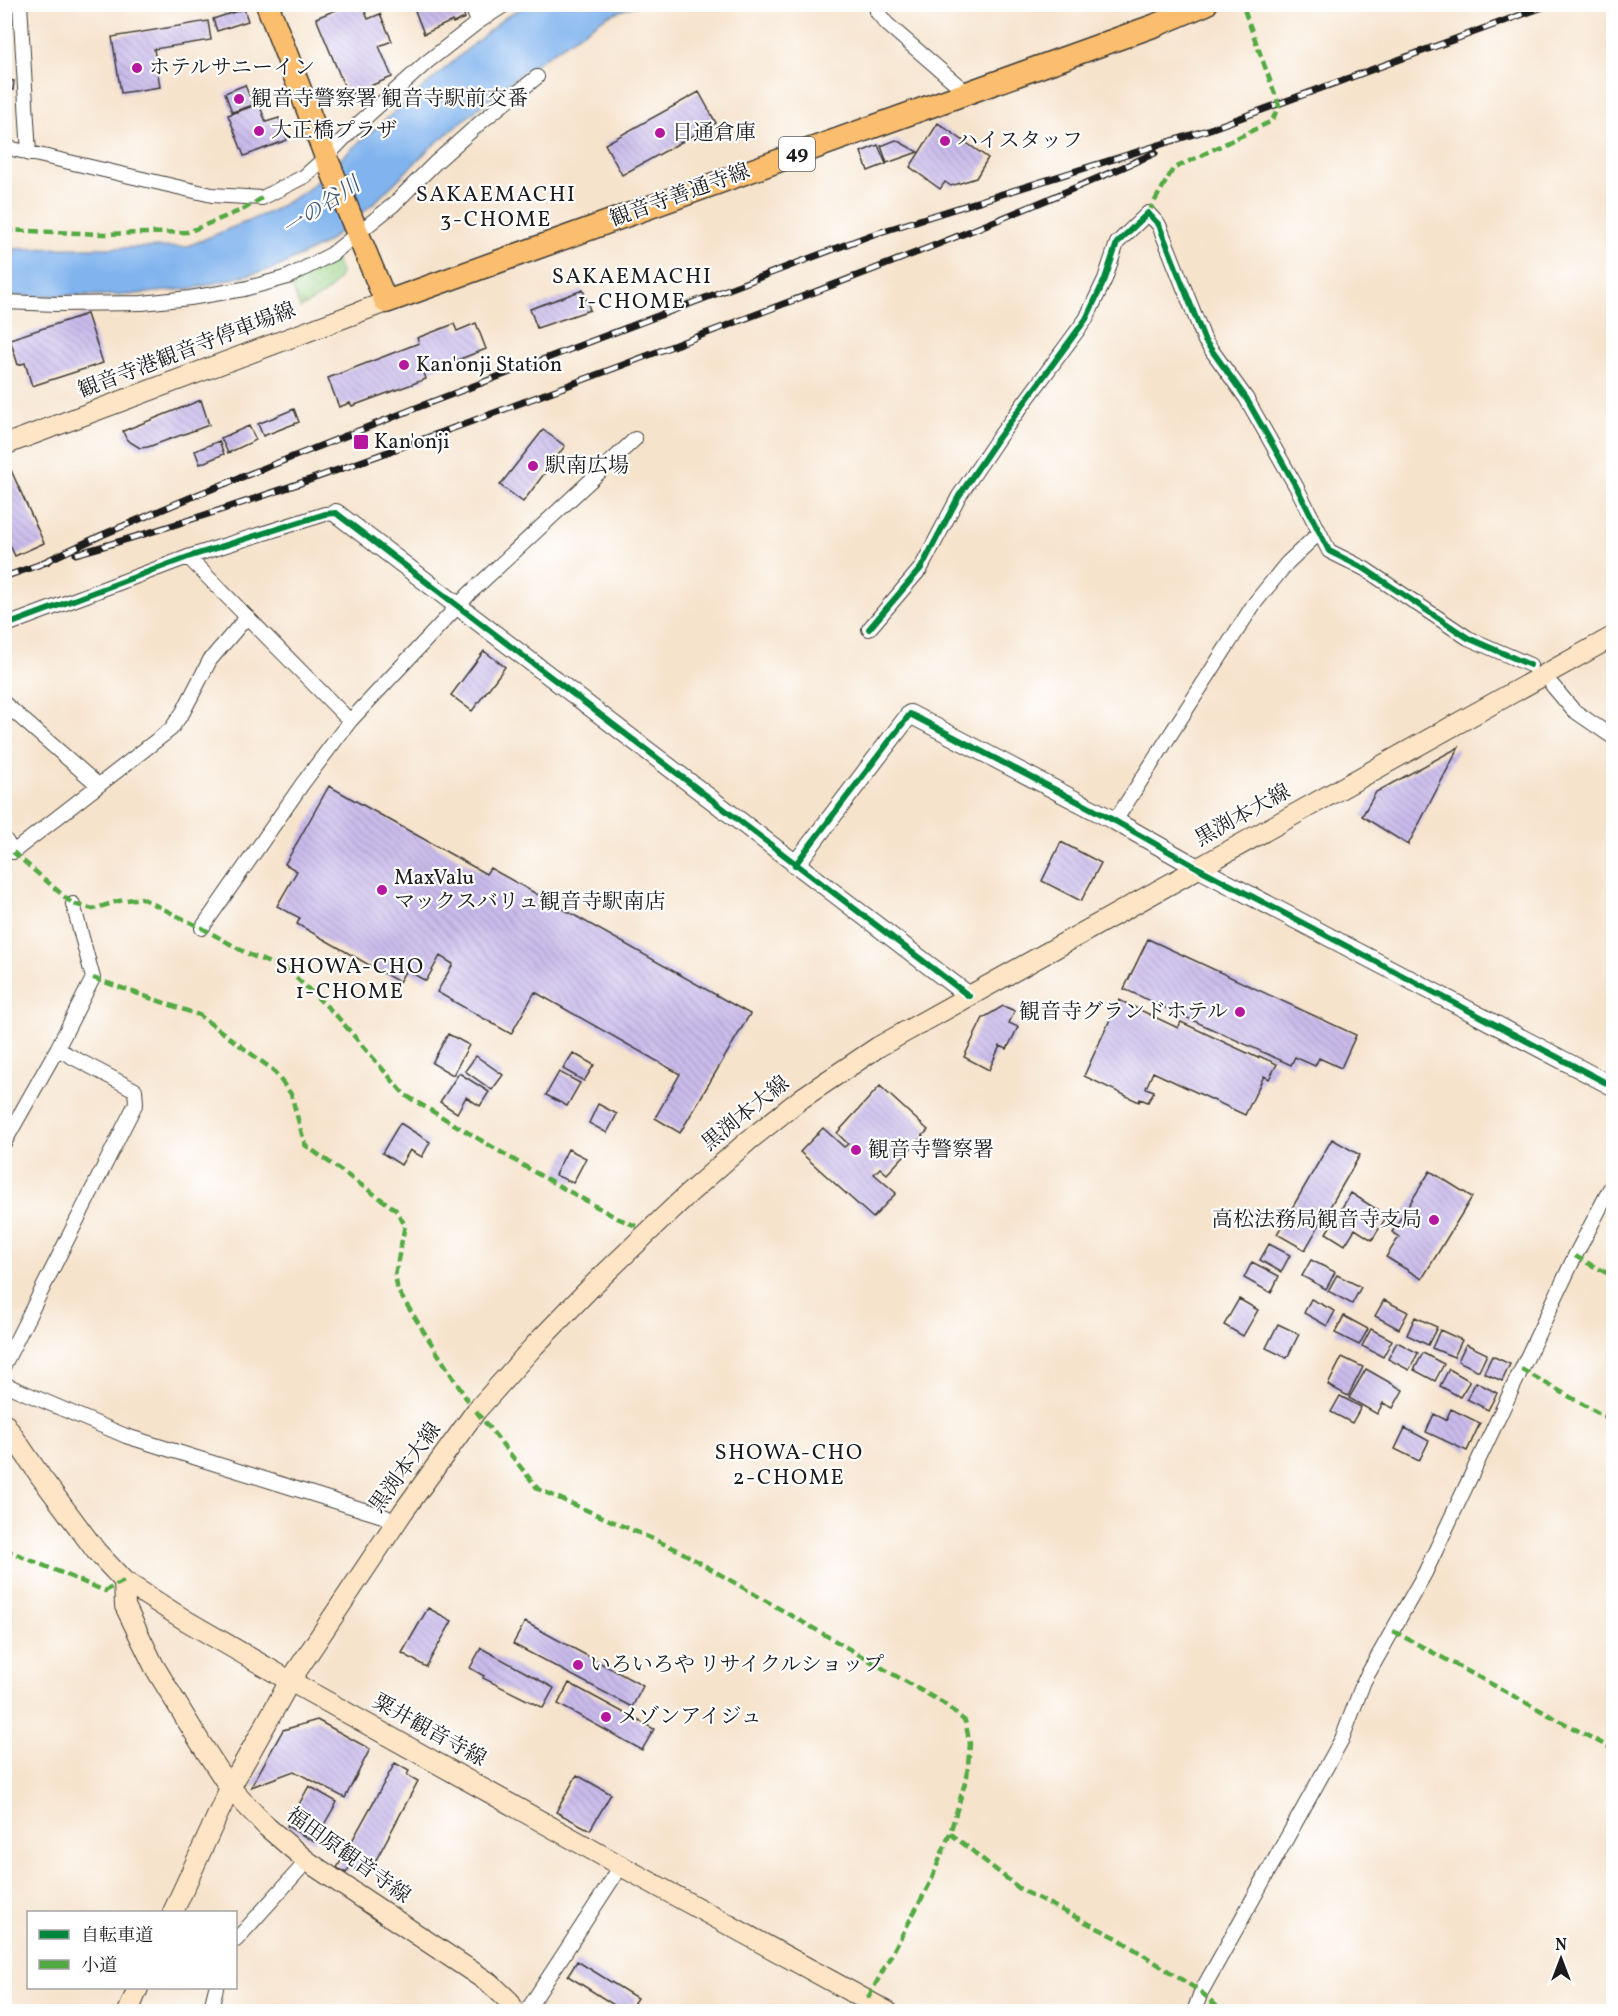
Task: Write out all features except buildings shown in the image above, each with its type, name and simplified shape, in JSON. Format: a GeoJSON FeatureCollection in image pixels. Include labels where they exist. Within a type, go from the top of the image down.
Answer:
{"type":"FeatureCollection","features":[{"type":"Feature","properties":{"kind":"main road"},"geometry":{"type":"LineString","coordinates":[[267,4],[326,157],[386,302]]}},
{"type":"Feature","properties":{"kind":"main road","name":"観音寺善通寺線"},"geometry":{"type":"LineString","coordinates":[[386,302],[1156,25],[1206,4]]}},
{"type":"Feature","properties":{"kind":"main road","name":"観音寺港観音寺停車場線"},"geometry":{"type":"LineString","coordinates":[[4,445],[386,302]]}},
{"type":"Feature","properties":{"kind":"main road","name":"黒渕本大線"},"geometry":{"type":"LineString","coordinates":[[173,1911],[230,1788],[290,1682],[403,1512],[476,1411],[595,1283],[748,1141],[802,1098],[878,1047],[1614,636]]}},
{"type":"Feature","properties":{"kind":"main road","name":"粟井観音寺線"},"geometry":{"type":"LineString","coordinates":[[4,1423],[89,1542],[124,1581],[290,1682],[888,2012]]}},
{"type":"Feature","properties":{"kind":"main road","name":"福田原観音寺線"},"geometry":{"type":"LineString","coordinates":[[124,1581],[125,1606],[154,1666],[230,1788],[267,1827],[307,1861],[491,1984],[509,2001],[515,2012]]}},
{"type":"Feature","properties":{"kind":"main road"},"geometry":{"type":"LineString","coordinates":[[128,2012],[138,1989]]}},
{"type":"Feature","properties":{"kind":"street"},"geometry":{"type":"LineString","coordinates":[[20,4],[29,154]]}},
{"type":"Feature","properties":{"kind":"street"},"geometry":{"type":"LineString","coordinates":[[471,4],[478,22]]}},
{"type":"Feature","properties":{"kind":"street"},"geometry":{"type":"LineString","coordinates":[[4,147],[212,195],[262,198],[305,176],[427,62],[478,22],[506,4]]}},
{"type":"Feature","properties":{"kind":"street"},"geometry":{"type":"LineString","coordinates":[[877,8],[887,24],[967,93]]}},
{"type":"Feature","properties":{"kind":"street"},"geometry":{"type":"LineString","coordinates":[[4,302],[142,303],[243,289],[288,277],[332,254],[393,205],[481,122],[537,77]]}},
{"type":"Feature","properties":{"kind":"street"},"geometry":{"type":"LineString","coordinates":[[869,629],[921,568],[959,496],[999,437],[1086,319],[1105,279],[1118,243],[1148,213],[1159,225],[1205,341],[1246,398],[1297,488],[1329,551],[1365,569],[1468,638],[1530,665]]}},
{"type":"Feature","properties":{"kind":"street"},"geometry":{"type":"LineString","coordinates":[[202,928],[303,783],[350,721],[458,606],[635,439]]}},
{"type":"Feature","properties":{"kind":"street"},"geometry":{"type":"LineString","coordinates":[[4,626],[188,557],[325,514],[336,513],[969,996]]}},
{"type":"Feature","properties":{"kind":"street"},"geometry":{"type":"LineString","coordinates":[[1114,821],[1254,604],[1287,563],[1319,533]]}},
{"type":"Feature","properties":{"kind":"street"},"geometry":{"type":"LineString","coordinates":[[188,557],[350,721]]}},
{"type":"Feature","properties":{"kind":"street"},"geometry":{"type":"LineString","coordinates":[[4,838],[13,852],[171,729],[183,712],[210,660],[246,618]]}},
{"type":"Feature","properties":{"kind":"street"},"geometry":{"type":"LineString","coordinates":[[1552,685],[1573,710],[1614,738]]}},
{"type":"Feature","properties":{"kind":"street"},"geometry":{"type":"LineString","coordinates":[[4,703],[98,785]]}},
{"type":"Feature","properties":{"kind":"street"},"geometry":{"type":"LineString","coordinates":[[795,864],[909,714],[1614,1087]]}},
{"type":"Feature","properties":{"kind":"street"},"geometry":{"type":"LineString","coordinates":[[4,1143],[57,1049],[93,978],[73,904]]}},
{"type":"Feature","properties":{"kind":"street"},"geometry":{"type":"LineString","coordinates":[[4,1365],[136,1103],[135,1090],[57,1049]]}},
{"type":"Feature","properties":{"kind":"street"},"geometry":{"type":"LineString","coordinates":[[1194,2012],[1201,1992],[1342,1738],[1364,1681],[1425,1573],[1570,1266],[1614,1181]]}},
{"type":"Feature","properties":{"kind":"street"},"geometry":{"type":"LineString","coordinates":[[4,1384],[126,1436],[386,1517]]}},
{"type":"Feature","properties":{"kind":"street"},"geometry":{"type":"LineString","coordinates":[[237,1939],[307,1861]]}},
{"type":"Feature","properties":{"kind":"street"},"geometry":{"type":"LineString","coordinates":[[526,2012],[621,1866]]}},
{"type":"Feature","properties":{"kind":"street"},"geometry":{"type":"LineString","coordinates":[[210,2012],[216,1989]]}},
{"type":"Feature","properties":{"kind":"green space"},"geometry":{"type":"Polygon","coordinates":[[[335,259],[341,273],[338,280],[324,294],[300,308],[290,281],[335,259]]]}},
{"type":"Feature","properties":{"kind":"water","name":"一の谷川"},"geometry":{"type":"Polygon","coordinates":[[[527,5],[636,5],[607,16],[520,74],[431,147],[376,201],[326,243],[276,268],[195,288],[127,295],[5,296],[5,249],[186,247],[272,211],[306,191],[357,144],[504,18],[527,5]]]}},
{"type":"Feature","properties":{"kind":"railway"},"geometry":{"type":"LineString","coordinates":[[40,564],[199,494],[421,406],[871,235],[1210,129],[1551,4]]}},
{"type":"Feature","properties":{"kind":"railway"},"geometry":{"type":"LineString","coordinates":[[76,554],[283,489],[623,365],[890,263],[1155,153]]}},
{"type":"Feature","properties":{"kind":"railway"},"geometry":{"type":"LineString","coordinates":[[4,577],[47,562]]}},
{"type":"Feature","properties":{"kind":"marked path"},"geometry":{"type":"LineString","coordinates":[[1148,213],[1173,169],[1272,121],[1279,105],[1242,4]]}},
{"type":"Feature","properties":{"kind":"marked path"},"geometry":{"type":"LineString","coordinates":[[4,230],[103,234],[188,232],[244,209],[262,198]]}},
{"type":"Feature","properties":{"kind":"marked path"},"geometry":{"type":"LineString","coordinates":[[13,852],[73,904],[93,909],[119,901],[141,898],[248,954],[289,971],[335,1014],[405,1095],[536,1173],[617,1218],[636,1226]]}},
{"type":"Feature","properties":{"kind":"marked path"},"geometry":{"type":"LineString","coordinates":[[93,978],[199,1015],[273,1070],[291,1094],[305,1145],[395,1209],[405,1225],[395,1275],[398,1291],[468,1401]]}},
{"type":"Feature","properties":{"kind":"marked path"},"geometry":{"type":"LineString","coordinates":[[1575,1256],[1614,1277]]}},
{"type":"Feature","properties":{"kind":"marked path"},"geometry":{"type":"LineString","coordinates":[[1521,1369],[1614,1422]]}},
{"type":"Feature","properties":{"kind":"marked path"},"geometry":{"type":"LineString","coordinates":[[476,1411],[538,1489],[678,1550],[943,1703],[965,1721],[970,1744],[967,1776],[950,1833],[930,1883],[867,2000]]}},
{"type":"Feature","properties":{"kind":"marked path"},"geometry":{"type":"LineString","coordinates":[[4,1549],[105,1591],[124,1581]]}},
{"type":"Feature","properties":{"kind":"marked path"},"geometry":{"type":"LineString","coordinates":[[1393,1631],[1614,1750]]}},
{"type":"Feature","properties":{"kind":"marked path"},"geometry":{"type":"LineString","coordinates":[[950,1833],[1020,1889],[1117,1938],[1201,1992],[1223,2012]]}},
{"type":"Feature","properties":{"kind":"cycle path"},"geometry":{"type":"LineString","coordinates":[[869,629],[921,568],[959,496],[999,437],[1086,319],[1105,279],[1117,243],[1148,213],[1159,225],[1205,341],[1246,398],[1297,488],[1329,551],[1365,569],[1468,638],[1530,665]]}},
{"type":"Feature","properties":{"kind":"cycle path"},"geometry":{"type":"LineString","coordinates":[[4,626],[188,557],[325,514],[336,513],[969,996]]}},
{"type":"Feature","properties":{"kind":"cycle path"},"geometry":{"type":"LineString","coordinates":[[795,865],[910,714],[1614,1087]]}},
{"type":"Feature","properties":{"kind":"place","name":"ホテルサニーイン"},"geometry":{"type":"Point","coordinates":[137,68]}},
{"type":"Feature","properties":{"kind":"place","name":"観音寺警察署 観音寺駅前交番"},"geometry":{"type":"Point","coordinates":[239,99]}},
{"type":"Feature","properties":{"kind":"place","name":"大正橋プラザ"},"geometry":{"type":"Point","coordinates":[259,131]}},
{"type":"Feature","properties":{"kind":"place","name":"日通倉庫"},"geometry":{"type":"Point","coordinates":[660,133]}},
{"type":"Feature","properties":{"kind":"place","name":"ハイスタッフ"},"geometry":{"type":"Point","coordinates":[945,141]}},
{"type":"Feature","properties":{"kind":"place","name":"Kan'onji Station"},"geometry":{"type":"Point","coordinates":[404,365]}},
{"type":"Feature","properties":{"kind":"place","name":"Kan'onji"},"geometry":{"type":"Point","coordinates":[361,442]}},
{"type":"Feature","properties":{"kind":"place","name":"駅南広場"},"geometry":{"type":"Point","coordinates":[533,466]}},
{"type":"Feature","properties":{"kind":"place","name":"MaxValu マックスバリュ観音寺駅南店"},"geometry":{"type":"Point","coordinates":[382,890]}},
{"type":"Feature","properties":{"kind":"place","name":"観音寺グランドホテル"},"geometry":{"type":"Point","coordinates":[1240,1012]}},
{"type":"Feature","properties":{"kind":"place","name":"観音寺警察署"},"geometry":{"type":"Point","coordinates":[856,1150]}},
{"type":"Feature","properties":{"kind":"place","name":"高松法務局観音寺支局"},"geometry":{"type":"Point","coordinates":[1434,1220]}},
{"type":"Feature","properties":{"kind":"place","name":"いろいろや リサイクルショップ"},"geometry":{"type":"Point","coordinates":[578,1665]}},
{"type":"Feature","properties":{"kind":"place","name":"メゾンアイジュ"},"geometry":{"type":"Point","coordinates":[606,1717]}},
{"type":"Feature","properties":{"kind":"district","name":"SAKAEMACHI 3-CHOME"},"geometry":{"type":"Point","coordinates":[496,208]}},
{"type":"Feature","properties":{"kind":"district","name":"SAKAEMACHI 1-CHOME"},"geometry":{"type":"Point","coordinates":[632,290]}},
{"type":"Feature","properties":{"kind":"district","name":"SHOWA-CHO 1-CHOME"},"geometry":{"type":"Point","coordinates":[350,980]}},
{"type":"Feature","properties":{"kind":"district","name":"SHOWA-CHO 2-CHOME"},"geometry":{"type":"Point","coordinates":[789,1466]}}]}
